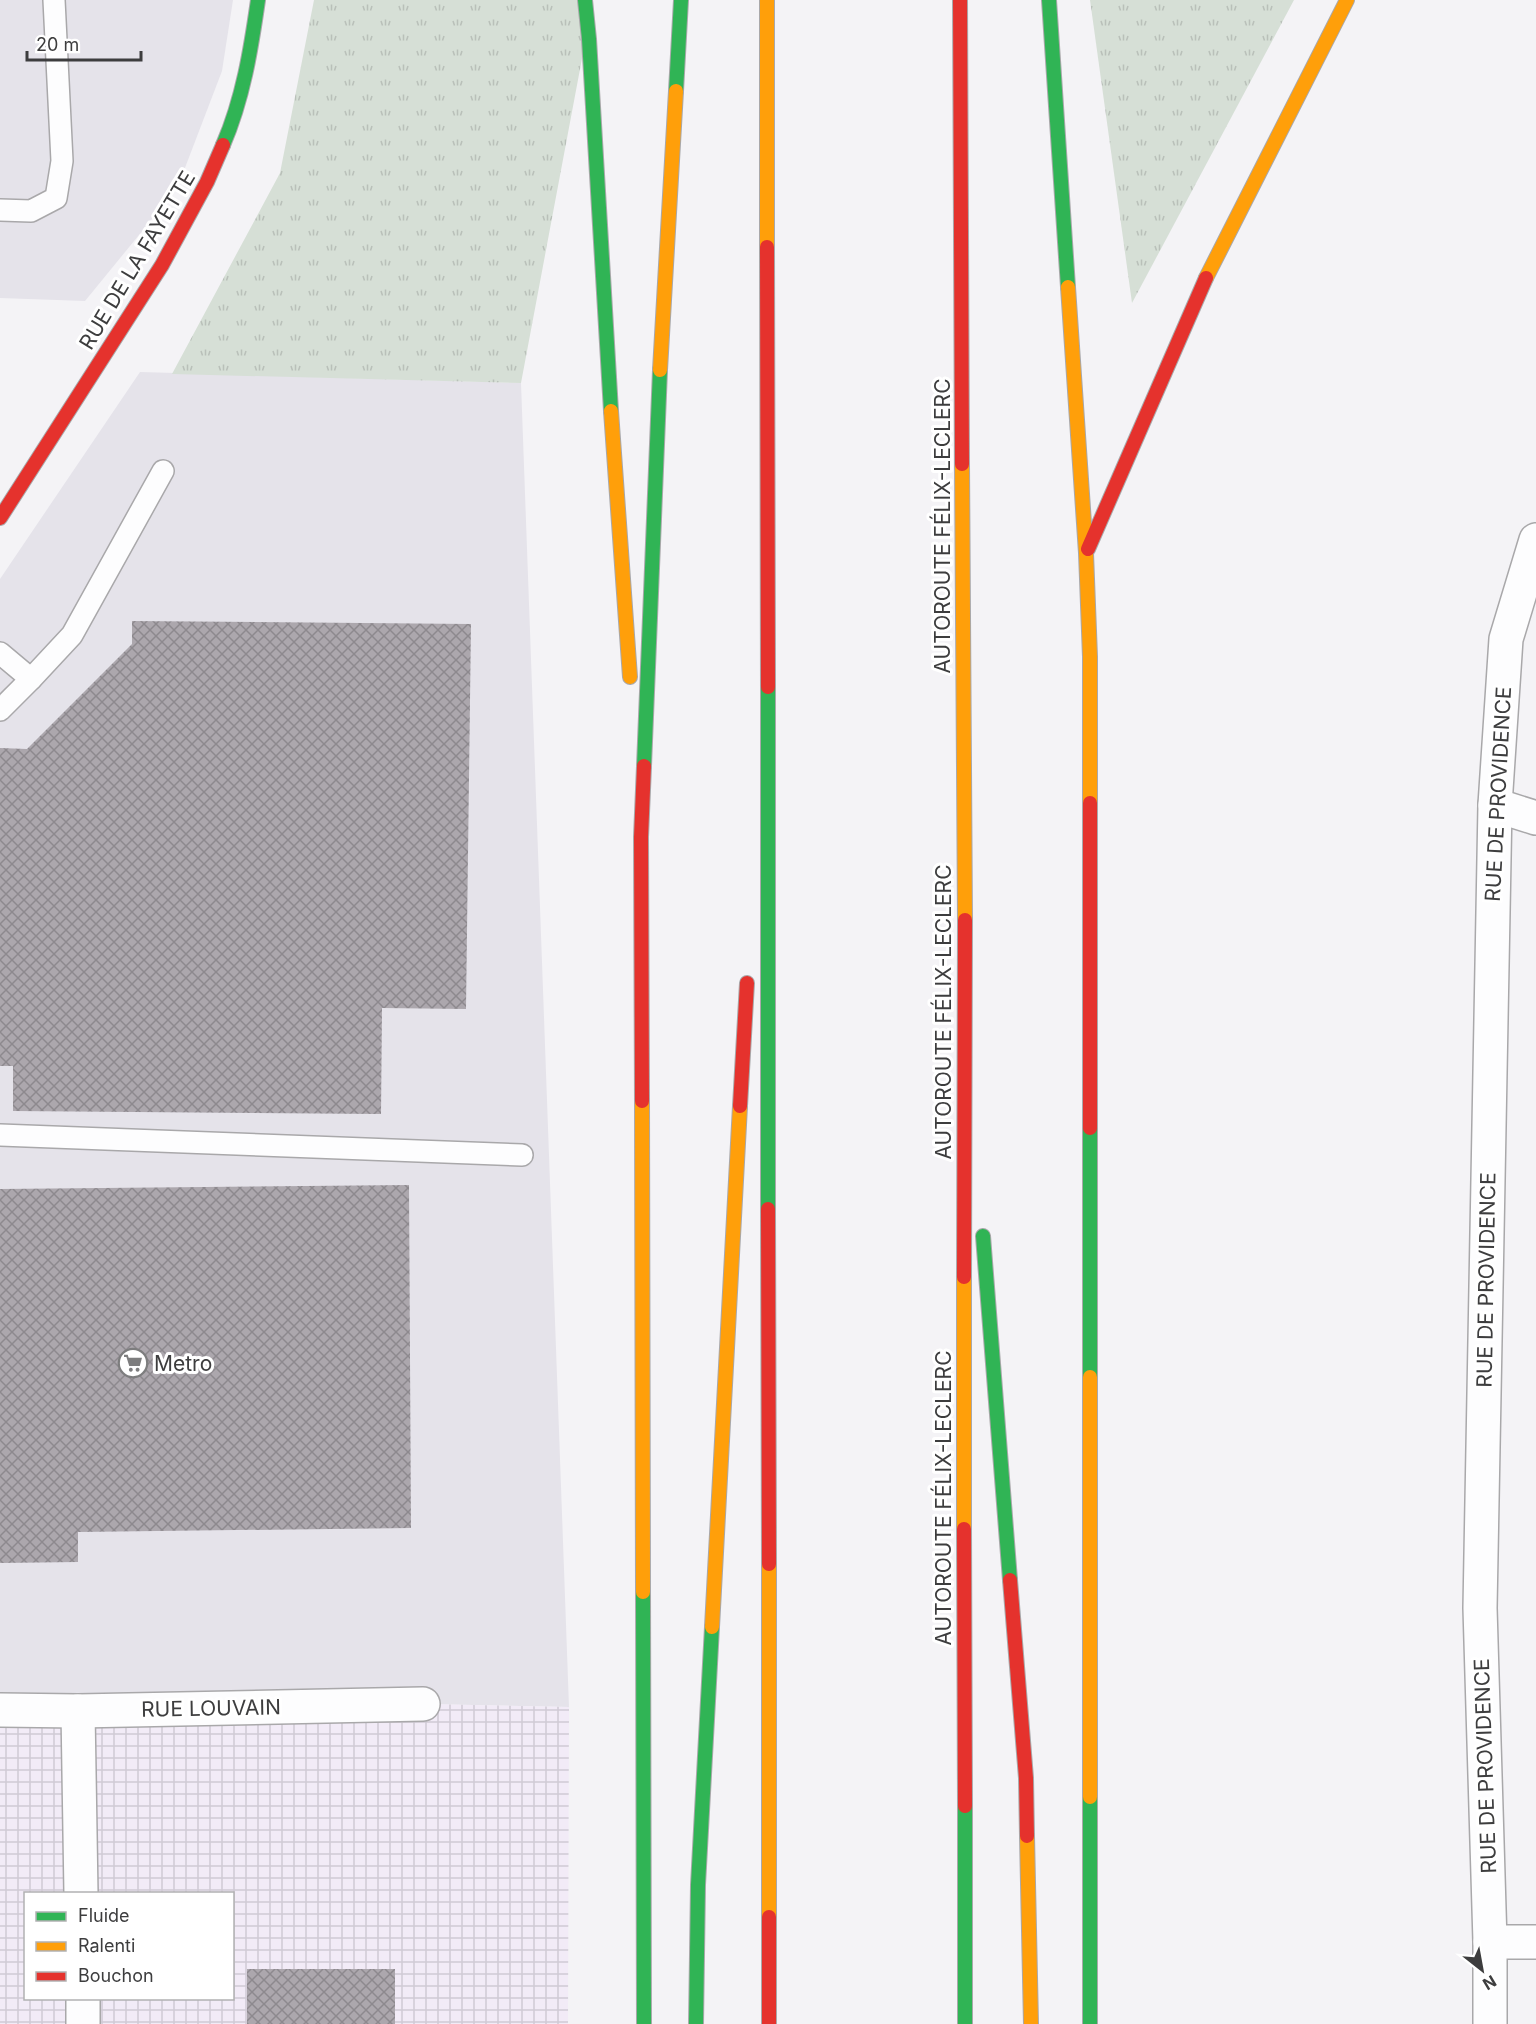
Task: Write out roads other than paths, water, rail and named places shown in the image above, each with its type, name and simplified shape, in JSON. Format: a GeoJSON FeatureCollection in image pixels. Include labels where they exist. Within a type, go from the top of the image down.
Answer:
{"type":"FeatureCollection","features":[{"type":"Feature","properties":{"kind":"main road","name":"RUE DE LA FAYETTE"},"geometry":{"type":"LineString","coordinates":[[0,518],[160,271],[206,188],[226,140],[243,85],[258,0]]}},
{"type":"Feature","properties":{"kind":"main road"},"geometry":{"type":"LineString","coordinates":[[585,0],[630,686]]}},
{"type":"Feature","properties":{"kind":"main road"},"geometry":{"type":"LineString","coordinates":[[644,2024],[641,837],[658,403],[681,0]]}},
{"type":"Feature","properties":{"kind":"main road"},"geometry":{"type":"LineString","coordinates":[[767,0],[769,2024]]}},
{"type":"Feature","properties":{"kind":"main road","name":"AUTOROUTE FÉLIX-LECLERC"},"geometry":{"type":"LineString","coordinates":[[960,0],[965,1010],[965,2024]]}},
{"type":"Feature","properties":{"kind":"main road"},"geometry":{"type":"LineString","coordinates":[[1049,0],[1086,553],[1091,783],[1090,2024]]}},
{"type":"Feature","properties":{"kind":"main road"},"geometry":{"type":"LineString","coordinates":[[1086,553],[1212,268],[1347,0]]}},
{"type":"Feature","properties":{"kind":"main road"},"geometry":{"type":"LineString","coordinates":[[754,862],[768,601]]}},
{"type":"Feature","properties":{"kind":"main road"},"geometry":{"type":"LineString","coordinates":[[632,709],[641,837]]}},
{"type":"Feature","properties":{"kind":"main road"},"geometry":{"type":"LineString","coordinates":[[696,2024],[698,1885],[748,969]]}},
{"type":"Feature","properties":{"kind":"main road"},"geometry":{"type":"LineString","coordinates":[[965,1010],[978,1175]]}},
{"type":"Feature","properties":{"kind":"main road"},"geometry":{"type":"LineString","coordinates":[[982,1223],[1026,1778],[1031,2024]]}},
{"type":"Feature","properties":{"kind":"street","name":"RUE DE PROVIDENCE"},"geometry":{"type":"LineString","coordinates":[[1490,2024],[1490,1942],[1480,1608],[1494,805],[1506,639],[1536,540]]}},
{"type":"Feature","properties":{"kind":"street"},"geometry":{"type":"LineString","coordinates":[[1494,805],[1536,818]]}},
{"type":"Feature","properties":{"kind":"street","name":"RUE LOUVAIN"},"geometry":{"type":"LineString","coordinates":[[0,1710],[78,1711],[423,1704]]}},
{"type":"Feature","properties":{"kind":"street"},"geometry":{"type":"LineString","coordinates":[[78,1711],[81,1892]]}},
{"type":"Feature","properties":{"kind":"street"},"geometry":{"type":"LineString","coordinates":[[1490,1942],[1536,1942]]}},
{"type":"Feature","properties":{"kind":"street"},"geometry":{"type":"LineString","coordinates":[[83,2000],[83,2024]]}},
{"type":"Feature","properties":{"kind":"lane"},"geometry":{"type":"LineString","coordinates":[[0,210],[31,211],[56,198],[62,161],[54,0]]}},
{"type":"Feature","properties":{"kind":"lane"},"geometry":{"type":"LineString","coordinates":[[0,710],[72,636],[163,471]]}},
{"type":"Feature","properties":{"kind":"lane"},"geometry":{"type":"LineString","coordinates":[[0,653],[31,679]]}},
{"type":"Feature","properties":{"kind":"lane"},"geometry":{"type":"LineString","coordinates":[[0,1135],[522,1155]]}},
{"type":"Feature","properties":{"kind":"place","name":"Metro"},"geometry":{"type":"Point","coordinates":[133,1363]}}]}
